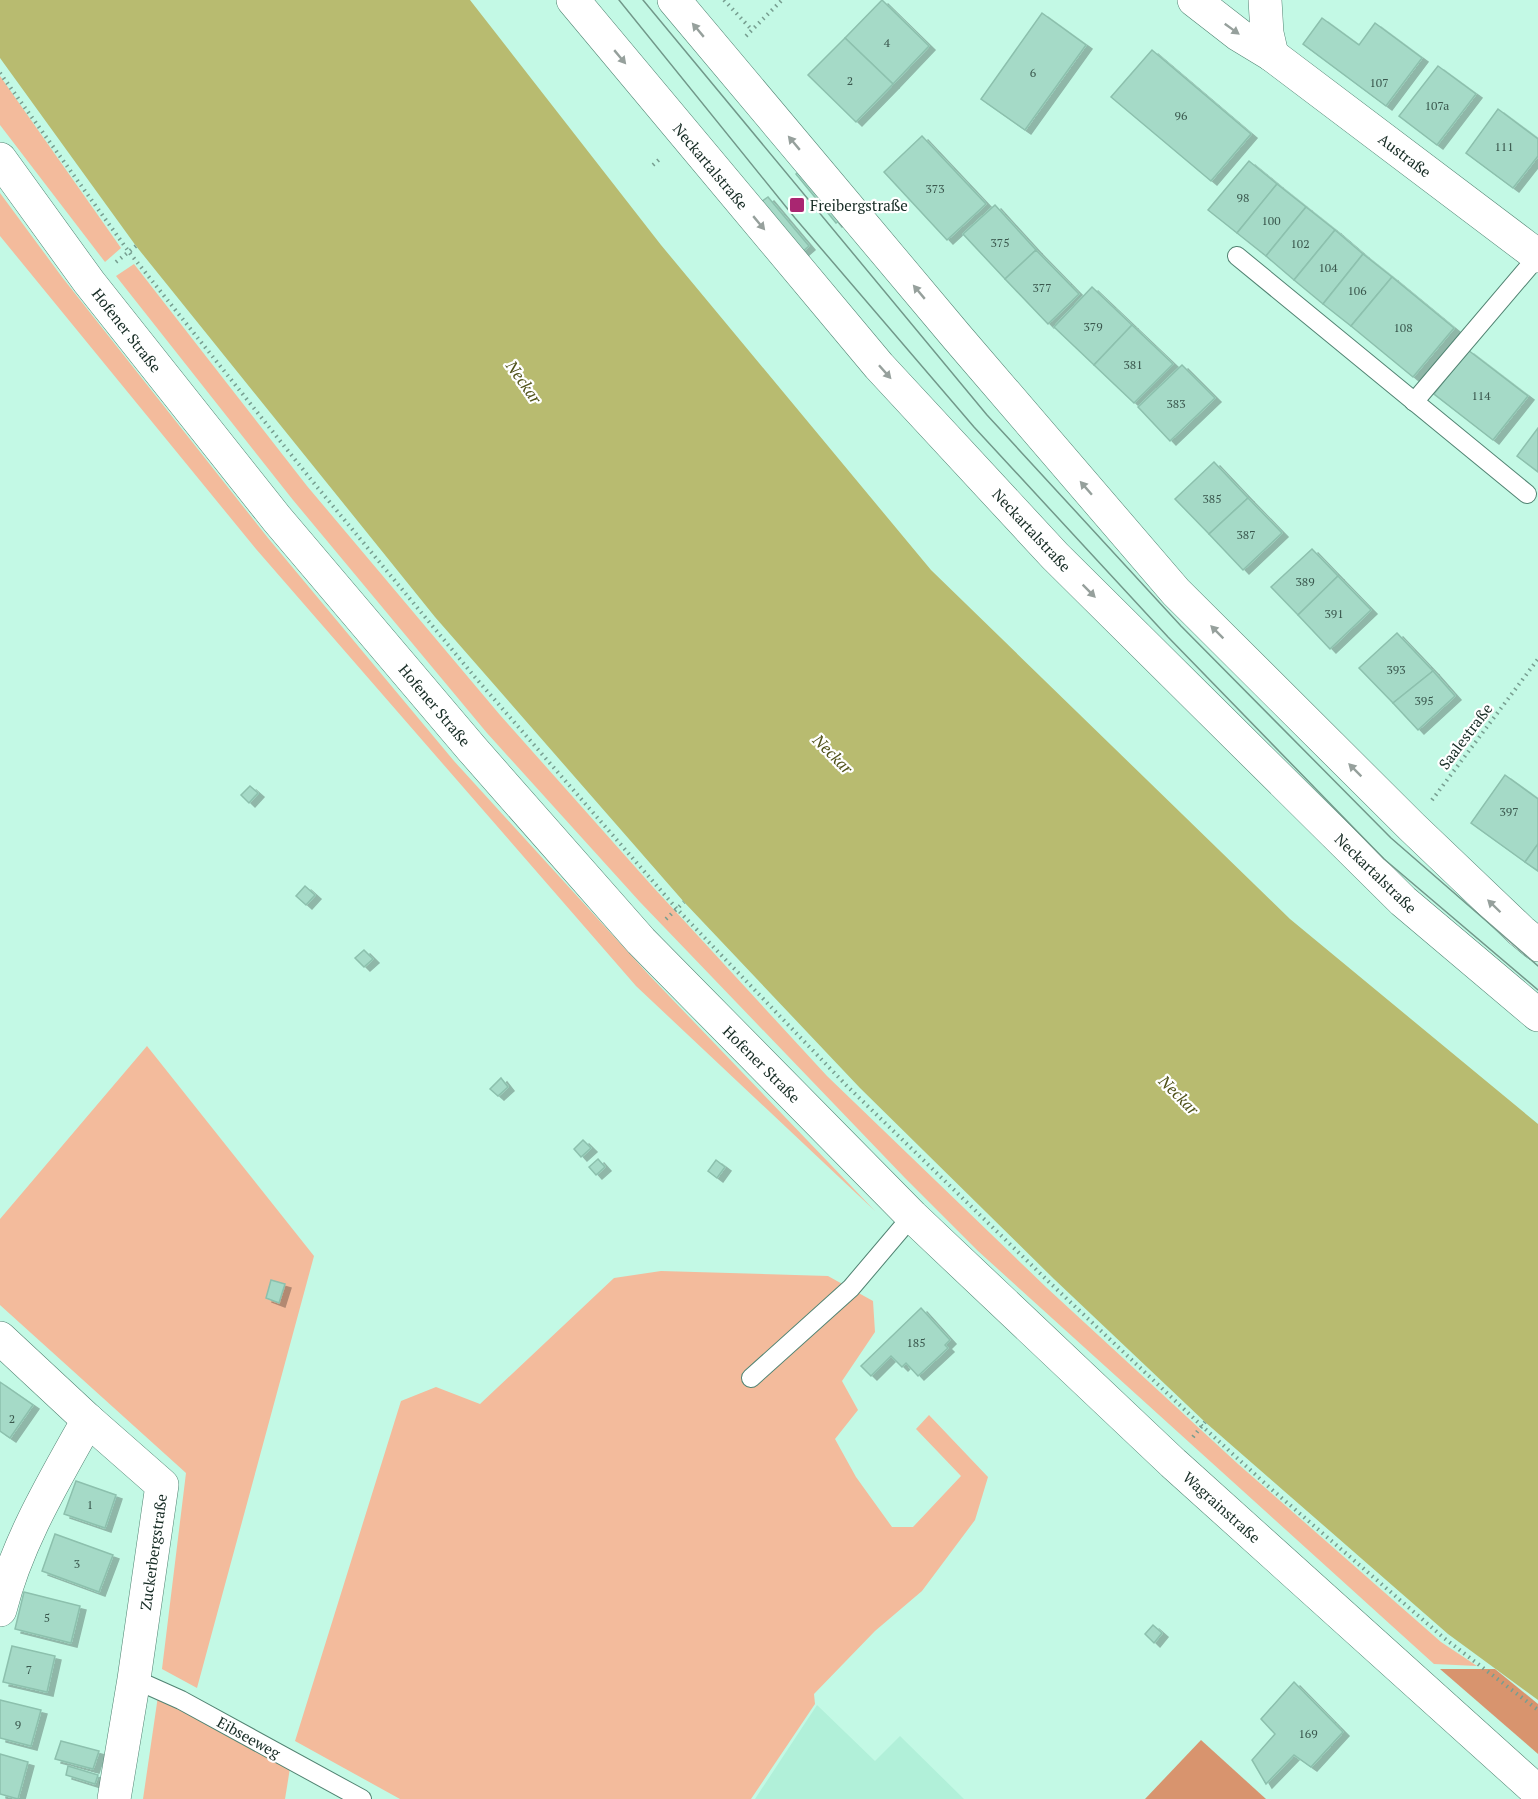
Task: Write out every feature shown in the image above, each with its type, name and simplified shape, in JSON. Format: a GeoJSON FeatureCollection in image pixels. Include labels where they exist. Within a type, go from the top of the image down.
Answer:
{"type":"FeatureCollection","features":[{"type":"Feature","properties":{"kind":"street"},"geometry":{"type":"LineString","coordinates":[[674,0],[957,337],[1176,592],[1412,827],[1538,945]]}},
{"type":"Feature","properties":{"kind":"street","name":"Austraße"},"geometry":{"type":"LineString","coordinates":[[1194,0],[1239,35],[1272,55],[1538,256]]}},
{"type":"Feature","properties":{"kind":"street"},"geometry":{"type":"LineString","coordinates":[[1265,0],[1267,33],[1272,55]]}},
{"type":"Feature","properties":{"kind":"street","name":"Neckartalstraße"},"geometry":{"type":"LineString","coordinates":[[584,4],[879,366],[1055,556],[1403,901],[1538,1015]]}},
{"type":"Feature","properties":{"kind":"street","name":"Hofener Straße"},"geometry":{"type":"LineString","coordinates":[[0,159],[89,282],[277,519],[472,749],[641,941],[912,1216]]}},
{"type":"Feature","properties":{"kind":"street","name":"Wagrainstraße"},"geometry":{"type":"LineString","coordinates":[[912,1216],[1173,1463],[1538,1792]]}},
{"type":"Feature","properties":{"kind":"street","name":"Zuckerbergstraße"},"geometry":{"type":"LineString","coordinates":[[0,1338],[162,1485],[114,1799]]}},
{"type":"Feature","properties":{"kind":"street"},"geometry":{"type":"LineString","coordinates":[[0,1610],[5,1590],[40,1506],[88,1420]]}},
{"type":"Feature","properties":{"kind":"lane"},"geometry":{"type":"LineString","coordinates":[[1237,256],[1527,494]]}},
{"type":"Feature","properties":{"kind":"lane"},"geometry":{"type":"LineString","coordinates":[[1414,402],[1538,256]]}},
{"type":"Feature","properties":{"kind":"lane"},"geometry":{"type":"LineString","coordinates":[[751,1378],[851,1288],[912,1216]]}},
{"type":"Feature","properties":{"kind":"lane","name":"Eibseeweg"},"geometry":{"type":"LineString","coordinates":[[134,1679],[181,1700],[362,1799]]}},
{"type":"Feature","properties":{"kind":"path"},"geometry":{"type":"LineString","coordinates":[[724,0],[752,30]]}},
{"type":"Feature","properties":{"kind":"path"},"geometry":{"type":"LineString","coordinates":[[0,72],[129,252],[313,482],[474,676],[677,909],[846,1085],[1049,1282],[1202,1426],[1444,1638],[1538,1710]]}},
{"type":"Feature","properties":{"kind":"path","name":"Saalestraße"},"geometry":{"type":"LineString","coordinates":[[1412,827],[1538,659]]}},
{"type":"Feature","properties":{"kind":"shaded area"},"geometry":{"type":"Polygon","coordinates":[[[0,76],[121,248],[105,262],[0,125],[0,76]]]}},
{"type":"Feature","properties":{"kind":"shaded area"},"geometry":{"type":"Polygon","coordinates":[[[0,193],[62,277],[268,538],[454,761],[649,975],[875,1211],[636,986],[256,549],[0,236],[0,193]]]}},
{"type":"Feature","properties":{"kind":"shaded area"},"geometry":{"type":"Polygon","coordinates":[[[134,264],[307,486],[500,715],[653,887],[827,1076],[1047,1288],[1238,1464],[1441,1642],[1477,1666],[1434,1664],[978,1251],[640,902],[487,733],[293,500],[116,276],[134,264]]]}},
{"type":"Feature","properties":{"kind":"shaded area"},"geometry":{"type":"Polygon","coordinates":[[[147,1046],[314,1256],[197,1688],[162,1669],[186,1473],[0,1305],[0,1219],[147,1046]]]}},
{"type":"Feature","properties":{"kind":"shaded area"},"geometry":{"type":"Polygon","coordinates":[[[661,1271],[828,1276],[873,1301],[875,1332],[842,1381],[858,1410],[835,1439],[856,1477],[892,1527],[913,1527],[961,1476],[916,1429],[929,1415],[988,1477],[975,1520],[922,1591],[875,1631],[814,1694],[815,1704],[751,1799],[400,1799],[295,1741],[401,1401],[436,1387],[480,1404],[614,1278],[661,1271]]]}},
{"type":"Feature","properties":{"kind":"shaded area"},"geometry":{"type":"Polygon","coordinates":[[[1440,1669],[1495,1669],[1538,1704],[1538,1754],[1440,1669]]]}},
{"type":"Feature","properties":{"kind":"shaded area"},"geometry":{"type":"Polygon","coordinates":[[[158,1696],[290,1768],[285,1799],[143,1799],[158,1696]]]}},
{"type":"Feature","properties":{"kind":"shaded area"},"geometry":{"type":"Polygon","coordinates":[[[817,1705],[875,1761],[900,1736],[964,1799],[755,1799],[817,1705]]]}},
{"type":"Feature","properties":{"kind":"shaded area"},"geometry":{"type":"Polygon","coordinates":[[[1201,1740],[1266,1799],[1145,1799],[1201,1740]]]}},
{"type":"Feature","properties":{"kind":"water","name":"Neckar"},"geometry":{"type":"Polygon","coordinates":[[[0,0],[470,0],[661,245],[931,570],[1290,919],[1538,1124],[1538,1700],[1448,1634],[1205,1422],[1054,1279],[860,1088],[684,902],[435,617],[136,246],[0,58],[0,0]]]}},
{"type":"Feature","properties":{"kind":"building"},"geometry":{"type":"Polygon","coordinates":[[[882,0],[929,46],[893,84],[845,38],[882,0]]]}},
{"type":"Feature","properties":{"kind":"building"},"geometry":{"type":"Polygon","coordinates":[[[1042,13],[1086,45],[1025,130],[981,99],[1042,13]]]}},
{"type":"Feature","properties":{"kind":"building"},"geometry":{"type":"Polygon","coordinates":[[[1322,18],[1359,45],[1375,23],[1422,58],[1386,106],[1303,44],[1322,18]]]}},
{"type":"Feature","properties":{"kind":"building"},"geometry":{"type":"Polygon","coordinates":[[[845,38],[893,84],[856,122],[808,75],[845,38]]]}},
{"type":"Feature","properties":{"kind":"building"},"geometry":{"type":"Polygon","coordinates":[[[1152,50],[1251,134],[1211,181],[1111,97],[1152,50]]]}},
{"type":"Feature","properties":{"kind":"building"},"geometry":{"type":"Polygon","coordinates":[[[1438,66],[1476,94],[1437,145],[1399,116],[1438,66]]]}},
{"type":"Feature","properties":{"kind":"building"},"geometry":{"type":"Polygon","coordinates":[[[1498,109],[1538,139],[1538,156],[1513,188],[1466,153],[1498,109]]]}},
{"type":"Feature","properties":{"kind":"building"},"geometry":{"type":"Polygon","coordinates":[[[922,136],[986,204],[947,240],[884,172],[922,136]]]}},
{"type":"Feature","properties":{"kind":"building"},"geometry":{"type":"Polygon","coordinates":[[[1249,161],[1277,184],[1237,233],[1208,210],[1249,161]]]}},
{"type":"Feature","properties":{"kind":"building"},"geometry":{"type":"Polygon","coordinates":[[[801,169],[842,219],[836,223],[796,174],[801,169]]]}},
{"type":"Feature","properties":{"kind":"building"},"geometry":{"type":"Polygon","coordinates":[[[1277,184],[1306,207],[1266,256],[1237,233],[1277,184]]]}},
{"type":"Feature","properties":{"kind":"building"},"geometry":{"type":"Polygon","coordinates":[[[768,197],[809,246],[802,252],[761,202],[768,197]]]}},
{"type":"Feature","properties":{"kind":"building"},"geometry":{"type":"Polygon","coordinates":[[[995,205],[1036,250],[1005,279],[963,234],[995,205]]]}},
{"type":"Feature","properties":{"kind":"building"},"geometry":{"type":"Polygon","coordinates":[[[1306,207],[1335,230],[1294,280],[1266,256],[1306,207]]]}},
{"type":"Feature","properties":{"kind":"building"},"geometry":{"type":"Polygon","coordinates":[[[1335,230],[1363,254],[1323,304],[1294,280],[1335,230]]]}},
{"type":"Feature","properties":{"kind":"building"},"geometry":{"type":"Polygon","coordinates":[[[1036,250],[1079,294],[1048,324],[1005,279],[1036,250]]]}},
{"type":"Feature","properties":{"kind":"building"},"geometry":{"type":"Polygon","coordinates":[[[1363,254],[1392,277],[1351,326],[1323,304],[1363,254]]]}},
{"type":"Feature","properties":{"kind":"building"},"geometry":{"type":"Polygon","coordinates":[[[1392,277],[1454,328],[1413,377],[1351,326],[1392,277]]]}},
{"type":"Feature","properties":{"kind":"building"},"geometry":{"type":"Polygon","coordinates":[[[1092,287],[1132,325],[1094,365],[1054,327],[1092,287]]]}},
{"type":"Feature","properties":{"kind":"building"},"geometry":{"type":"Polygon","coordinates":[[[1132,325],[1173,364],[1134,403],[1094,365],[1132,325]]]}},
{"type":"Feature","properties":{"kind":"building"},"geometry":{"type":"Polygon","coordinates":[[[1468,350],[1528,396],[1493,440],[1434,394],[1468,350]]]}},
{"type":"Feature","properties":{"kind":"building"},"geometry":{"type":"Polygon","coordinates":[[[1182,365],[1215,398],[1170,441],[1138,407],[1182,365]]]}},
{"type":"Feature","properties":{"kind":"building"},"geometry":{"type":"Polygon","coordinates":[[[1538,428],[1538,472],[1517,456],[1538,428]]]}},
{"type":"Feature","properties":{"kind":"building"},"geometry":{"type":"Polygon","coordinates":[[[1214,462],[1248,498],[1209,534],[1175,499],[1214,462]]]}},
{"type":"Feature","properties":{"kind":"building"},"geometry":{"type":"Polygon","coordinates":[[[1248,498],[1282,533],[1243,570],[1209,534],[1248,498]]]}},
{"type":"Feature","properties":{"kind":"building"},"geometry":{"type":"Polygon","coordinates":[[[1312,549],[1338,576],[1298,615],[1271,587],[1312,549]]]}},
{"type":"Feature","properties":{"kind":"building"},"geometry":{"type":"Polygon","coordinates":[[[1338,576],[1371,610],[1330,649],[1298,615],[1338,576]]]}},
{"type":"Feature","properties":{"kind":"building"},"geometry":{"type":"Polygon","coordinates":[[[1397,633],[1433,671],[1393,703],[1359,668],[1397,633]]]}},
{"type":"Feature","properties":{"kind":"building"},"geometry":{"type":"Polygon","coordinates":[[[1433,671],[1455,696],[1418,730],[1393,703],[1433,671]]]}},
{"type":"Feature","properties":{"kind":"building"},"geometry":{"type":"Polygon","coordinates":[[[1505,775],[1538,799],[1538,844],[1525,862],[1471,823],[1505,775]]]}},
{"type":"Feature","properties":{"kind":"building"},"geometry":{"type":"Polygon","coordinates":[[[250,786],[258,793],[249,803],[241,795],[250,786]]]}},
{"type":"Feature","properties":{"kind":"building"},"geometry":{"type":"Polygon","coordinates":[[[1538,844],[1538,871],[1525,862],[1538,844]]]}},
{"type":"Feature","properties":{"kind":"building"},"geometry":{"type":"Polygon","coordinates":[[[305,886],[315,895],[306,905],[296,896],[305,886]]]}},
{"type":"Feature","properties":{"kind":"building"},"geometry":{"type":"Polygon","coordinates":[[[364,950],[373,959],[364,967],[355,958],[364,950]]]}},
{"type":"Feature","properties":{"kind":"building"},"geometry":{"type":"Polygon","coordinates":[[[501,1078],[508,1087],[498,1096],[490,1089],[501,1078]]]}},
{"type":"Feature","properties":{"kind":"building"},"geometry":{"type":"Polygon","coordinates":[[[583,1140],[591,1148],[581,1157],[574,1149],[583,1140]]]}},
{"type":"Feature","properties":{"kind":"building"},"geometry":{"type":"Polygon","coordinates":[[[598,1159],[605,1167],[596,1175],[589,1167],[598,1159]]]}},
{"type":"Feature","properties":{"kind":"building"},"geometry":{"type":"Polygon","coordinates":[[[716,1160],[725,1167],[717,1178],[708,1171],[716,1160]]]}},
{"type":"Feature","properties":{"kind":"building"},"geometry":{"type":"Polygon","coordinates":[[[271,1280],[285,1284],[279,1303],[266,1298],[271,1280]]]}},
{"type":"Feature","properties":{"kind":"building"},"geometry":{"type":"Polygon","coordinates":[[[921,1308],[950,1340],[945,1345],[948,1348],[918,1376],[906,1363],[902,1367],[891,1356],[871,1376],[861,1366],[921,1308]]]}},
{"type":"Feature","properties":{"kind":"building"},"geometry":{"type":"Polygon","coordinates":[[[0,1382],[33,1405],[10,1438],[0,1431],[0,1382]]]}},
{"type":"Feature","properties":{"kind":"building"},"geometry":{"type":"Polygon","coordinates":[[[76,1481],[116,1495],[105,1528],[64,1514],[76,1481]]]}},
{"type":"Feature","properties":{"kind":"building"},"geometry":{"type":"Polygon","coordinates":[[[55,1534],[113,1555],[99,1592],[42,1571],[55,1534]]]}},
{"type":"Feature","properties":{"kind":"building"},"geometry":{"type":"Polygon","coordinates":[[[24,1592],[80,1606],[71,1643],[15,1629],[24,1592]]]}},
{"type":"Feature","properties":{"kind":"building"},"geometry":{"type":"Polygon","coordinates":[[[1153,1625],[1162,1633],[1154,1643],[1145,1634],[1153,1625]]]}},
{"type":"Feature","properties":{"kind":"building"},"geometry":{"type":"Polygon","coordinates":[[[12,1646],[55,1656],[47,1692],[3,1682],[12,1646]]]}},
{"type":"Feature","properties":{"kind":"building"},"geometry":{"type":"Polygon","coordinates":[[[1294,1682],[1343,1732],[1311,1767],[1294,1755],[1266,1784],[1252,1760],[1275,1734],[1261,1719],[1294,1682]]]}},
{"type":"Feature","properties":{"kind":"building"},"geometry":{"type":"Polygon","coordinates":[[[0,1700],[41,1710],[31,1746],[0,1738],[0,1700]]]}},
{"type":"Feature","properties":{"kind":"building"},"geometry":{"type":"Polygon","coordinates":[[[61,1741],[99,1751],[93,1769],[55,1759],[61,1741]]]}},
{"type":"Feature","properties":{"kind":"building"},"geometry":{"type":"Polygon","coordinates":[[[0,1754],[28,1762],[18,1799],[0,1794],[0,1754]]]}},
{"type":"Feature","properties":{"kind":"building"},"geometry":{"type":"Polygon","coordinates":[[[68,1766],[98,1775],[95,1784],[66,1775],[68,1766]]]}},
{"type":"Feature","properties":{"kind":"tram line"},"geometry":{"type":"LineString","coordinates":[[619,0],[795,218],[974,427],[1168,637],[1384,859],[1538,990]]}},
{"type":"Feature","properties":{"kind":"tram line"},"geometry":{"type":"LineString","coordinates":[[643,0],[987,415],[1181,626],[1391,838],[1538,966]]}},
{"type":"Feature","properties":{"kind":"place","name":"Freibergstraße"},"geometry":{"type":"Point","coordinates":[797,205]}}]}
